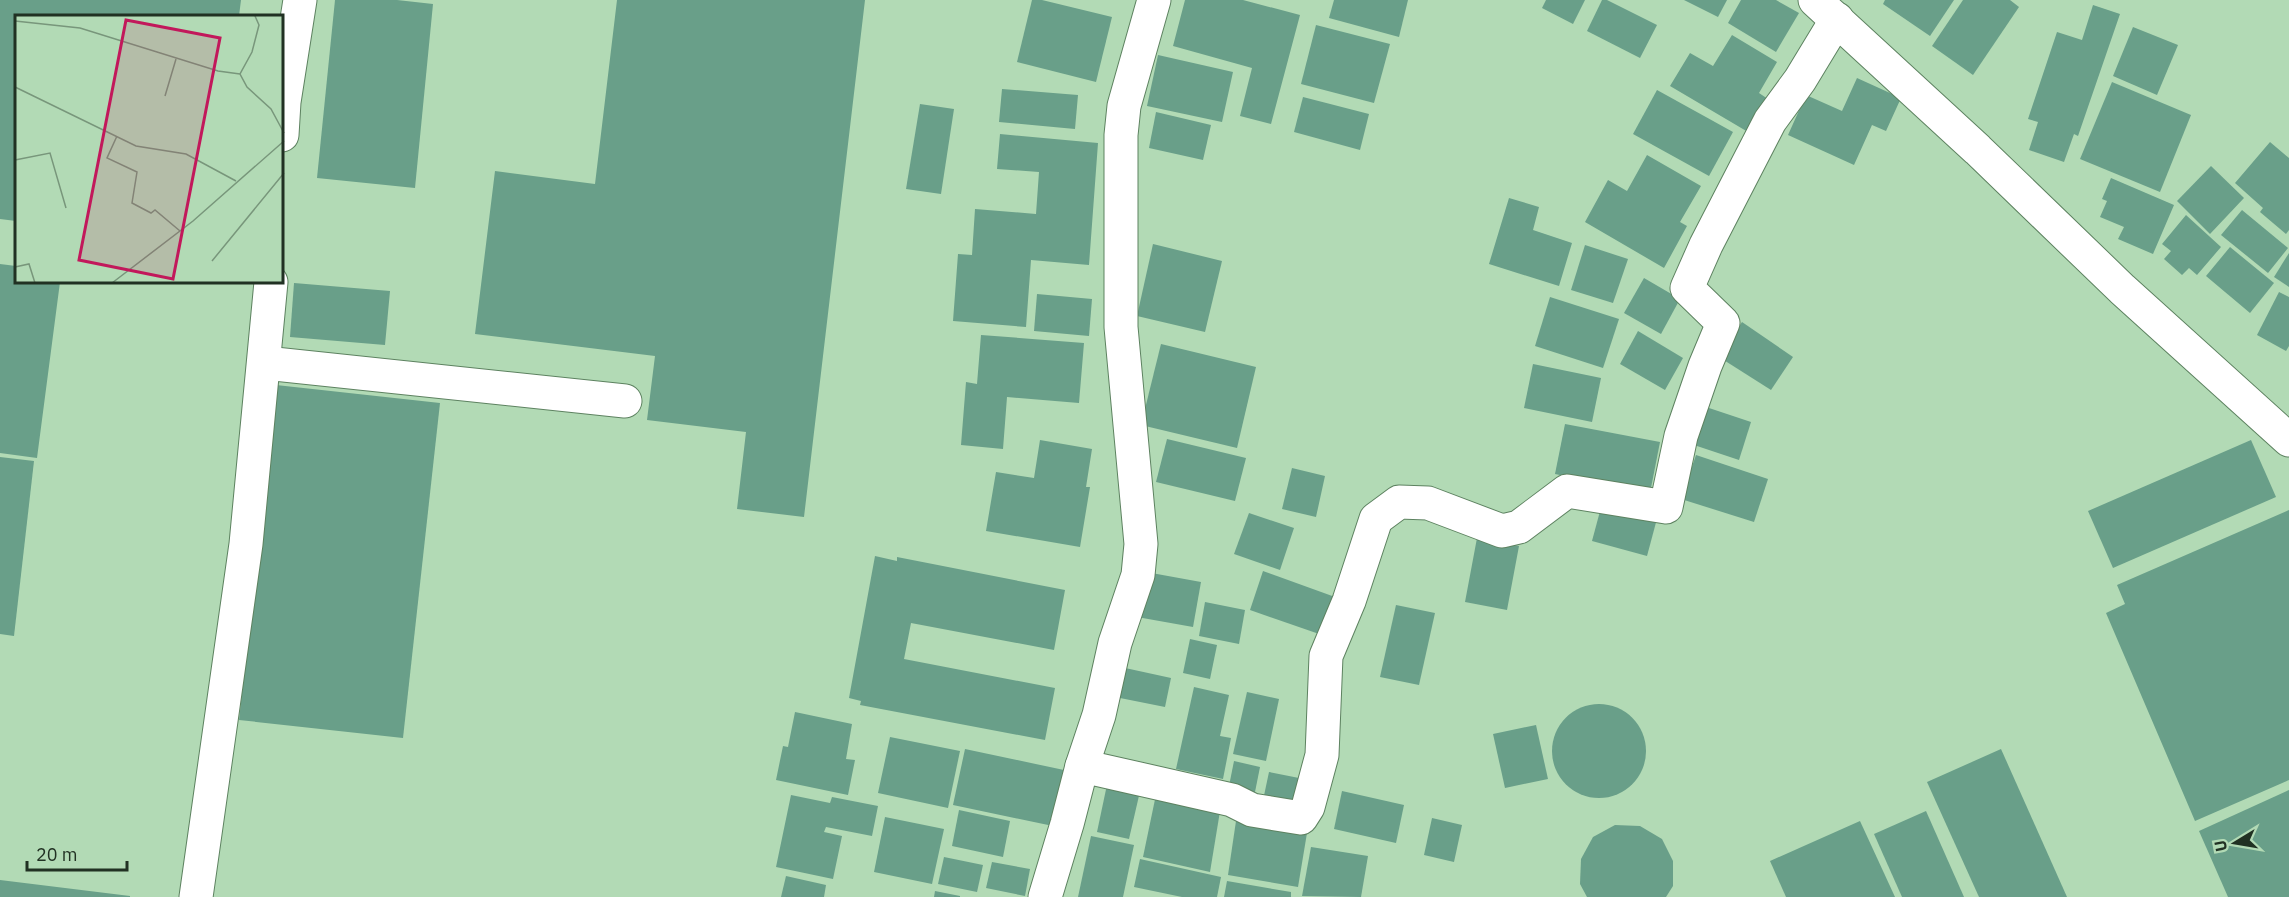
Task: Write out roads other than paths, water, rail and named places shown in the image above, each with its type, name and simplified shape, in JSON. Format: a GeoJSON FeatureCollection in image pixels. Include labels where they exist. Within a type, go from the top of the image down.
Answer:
{"type":"FeatureCollection","features":[{"type":"Feature","properties":{"kind":"street"},"geometry":{"type":"LineString","coordinates":[[284,113],[300,0]]}},
{"type":"Feature","properties":{"kind":"street"},"geometry":{"type":"LineString","coordinates":[[1045,897],[1099,715],[1115,643],[1138,575],[1141,544],[1121,327],[1121,135],[1124,106],[1154,0]]}},
{"type":"Feature","properties":{"kind":"street"},"geometry":{"type":"LineString","coordinates":[[1082,766],[1232,800],[1252,810],[1301,818],[1308,807],[1322,755],[1326,656],[1349,601],[1376,519],[1400,502],[1428,503],[1502,531],[1519,527],[1567,491],[1666,507],[1681,436],[1705,366],[1723,323],[1688,288],[1706,245],[1770,121],[1800,80],[1826,9],[2122,289],[2289,440]]}},
{"type":"Feature","properties":{"kind":"street"},"geometry":{"type":"LineString","coordinates":[[196,897],[246,544],[271,284]]}},
{"type":"Feature","properties":{"kind":"street"},"geometry":{"type":"LineString","coordinates":[[265,363],[625,401]]}}]}
